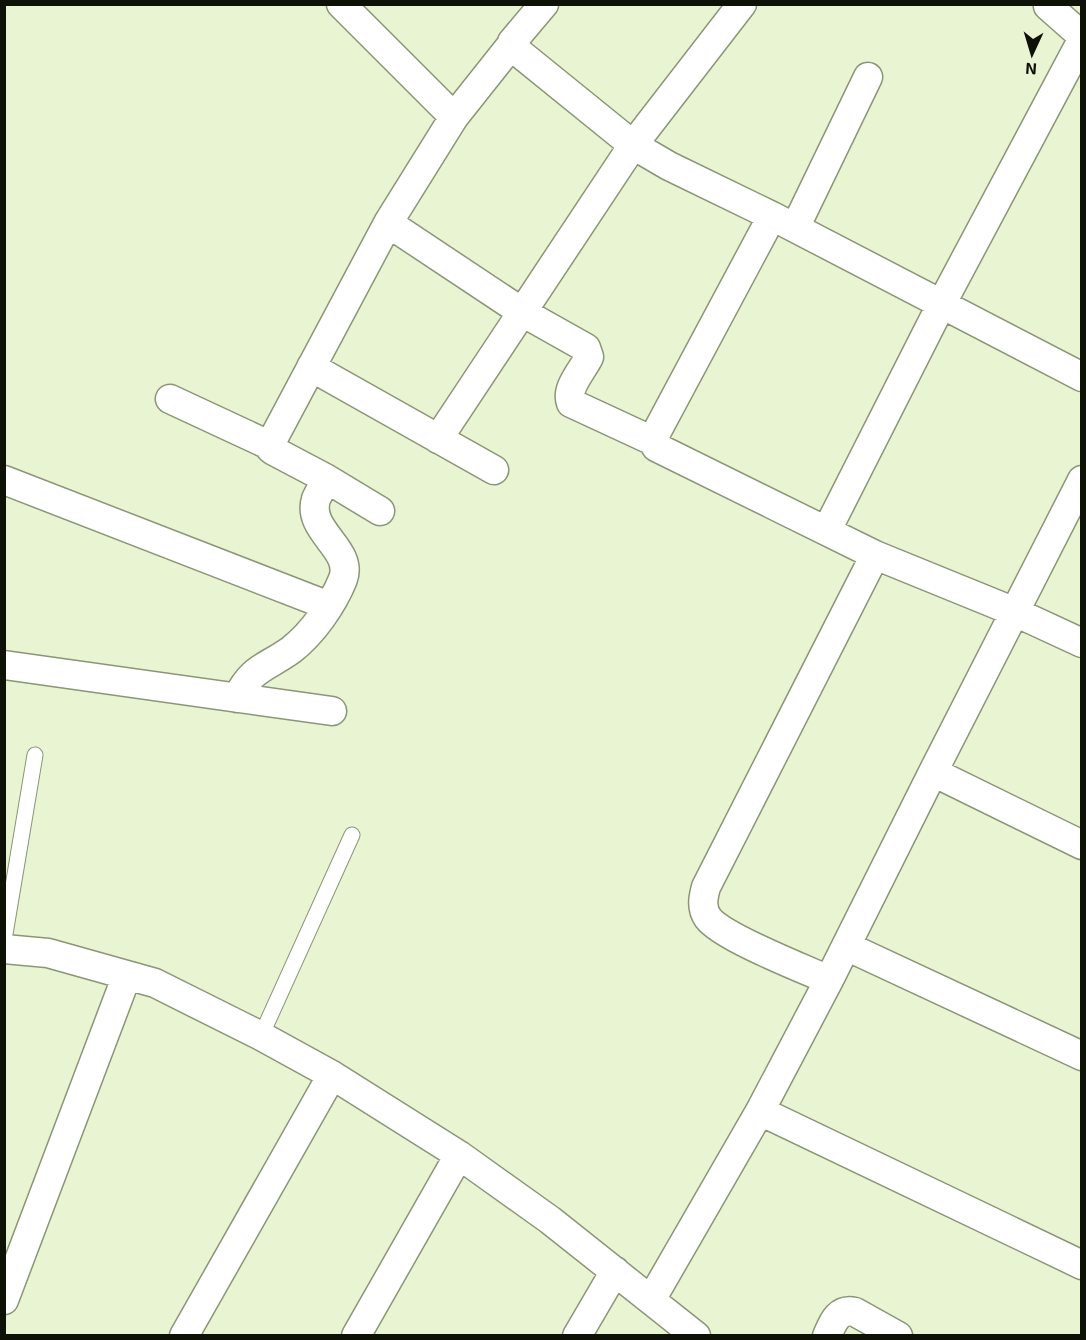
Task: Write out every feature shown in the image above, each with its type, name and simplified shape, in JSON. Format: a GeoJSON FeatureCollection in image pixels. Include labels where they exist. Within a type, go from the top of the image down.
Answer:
{"type":"FeatureCollection","features":[{"type":"Feature","properties":{"kind":"street"},"geometry":{"type":"LineString","coordinates":[[341,4],[454,117]]}},
{"type":"Feature","properties":{"kind":"street"},"geometry":{"type":"LineString","coordinates":[[271,446],[387,223],[454,117],[544,4]]}},
{"type":"Feature","properties":{"kind":"street"},"geometry":{"type":"LineString","coordinates":[[438,439],[633,145],[742,4]]}},
{"type":"Feature","properties":{"kind":"street"},"geometry":{"type":"LineString","coordinates":[[827,530],[942,303],[1082,38],[1048,6]]}},
{"type":"Feature","properties":{"kind":"street"},"geometry":{"type":"LineString","coordinates":[[512,44],[514,49],[633,145],[669,166],[784,222],[1082,377]]}},
{"type":"Feature","properties":{"kind":"street"},"geometry":{"type":"LineString","coordinates":[[653,441],[868,77]]}},
{"type":"Feature","properties":{"kind":"street"},"geometry":{"type":"LineString","coordinates":[[387,223],[522,312],[586,348],[589,351],[587,362],[571,388],[568,398],[571,403],[653,441],[658,449],[875,555],[1015,612],[1082,644]]}},
{"type":"Feature","properties":{"kind":"street"},"geometry":{"type":"LineString","coordinates":[[311,367],[494,470]]}},
{"type":"Feature","properties":{"kind":"street"},"geometry":{"type":"LineString","coordinates":[[170,399],[271,446],[284,457],[380,510]]}},
{"type":"Feature","properties":{"kind":"street"},"geometry":{"type":"LineString","coordinates":[[237,698],[245,682],[261,668],[291,649],[310,632],[344,578],[345,565],[341,554],[327,537],[318,521],[315,508],[316,499],[327,479]]}},
{"type":"Feature","properties":{"kind":"street"},"geometry":{"type":"LineString","coordinates":[[4,480],[328,606]]}},
{"type":"Feature","properties":{"kind":"street"},"geometry":{"type":"LineString","coordinates":[[651,1300],[760,1111],[829,980],[1082,480]]}},
{"type":"Feature","properties":{"kind":"street"},"geometry":{"type":"LineString","coordinates":[[829,980],[723,931],[708,918],[702,903],[706,887],[875,555]]}},
{"type":"Feature","properties":{"kind":"street"},"geometry":{"type":"LineString","coordinates":[[4,665],[332,711]]}},
{"type":"Feature","properties":{"kind":"street"},"geometry":{"type":"LineString","coordinates":[[933,772],[1082,845]]}},
{"type":"Feature","properties":{"kind":"street"},"geometry":{"type":"LineString","coordinates":[[846,946],[1082,1056]]}},
{"type":"Feature","properties":{"kind":"street"},"geometry":{"type":"LineString","coordinates":[[4,949],[48,952],[155,983],[261,1036],[332,1075],[459,1155],[550,1220],[696,1335]]}},
{"type":"Feature","properties":{"kind":"street"},"geometry":{"type":"LineString","coordinates":[[4,1300],[127,975]]}},
{"type":"Feature","properties":{"kind":"street"},"geometry":{"type":"LineString","coordinates":[[184,1335],[332,1075]]}},
{"type":"Feature","properties":{"kind":"street"},"geometry":{"type":"LineString","coordinates":[[760,1111],[1082,1265]]}},
{"type":"Feature","properties":{"kind":"street"},"geometry":{"type":"LineString","coordinates":[[356,1335],[459,1155]]}},
{"type":"Feature","properties":{"kind":"street"},"geometry":{"type":"LineString","coordinates":[[577,1335],[615,1271]]}},
{"type":"Feature","properties":{"kind":"street"},"geometry":{"type":"LineString","coordinates":[[827,1335],[841,1311],[848,1310],[898,1335]]}},
{"type":"Feature","properties":{"kind":"lane"},"geometry":{"type":"LineString","coordinates":[[4,940],[35,755]]}},
{"type":"Feature","properties":{"kind":"lane"},"geometry":{"type":"LineString","coordinates":[[261,1036],[352,835]]}}]}
